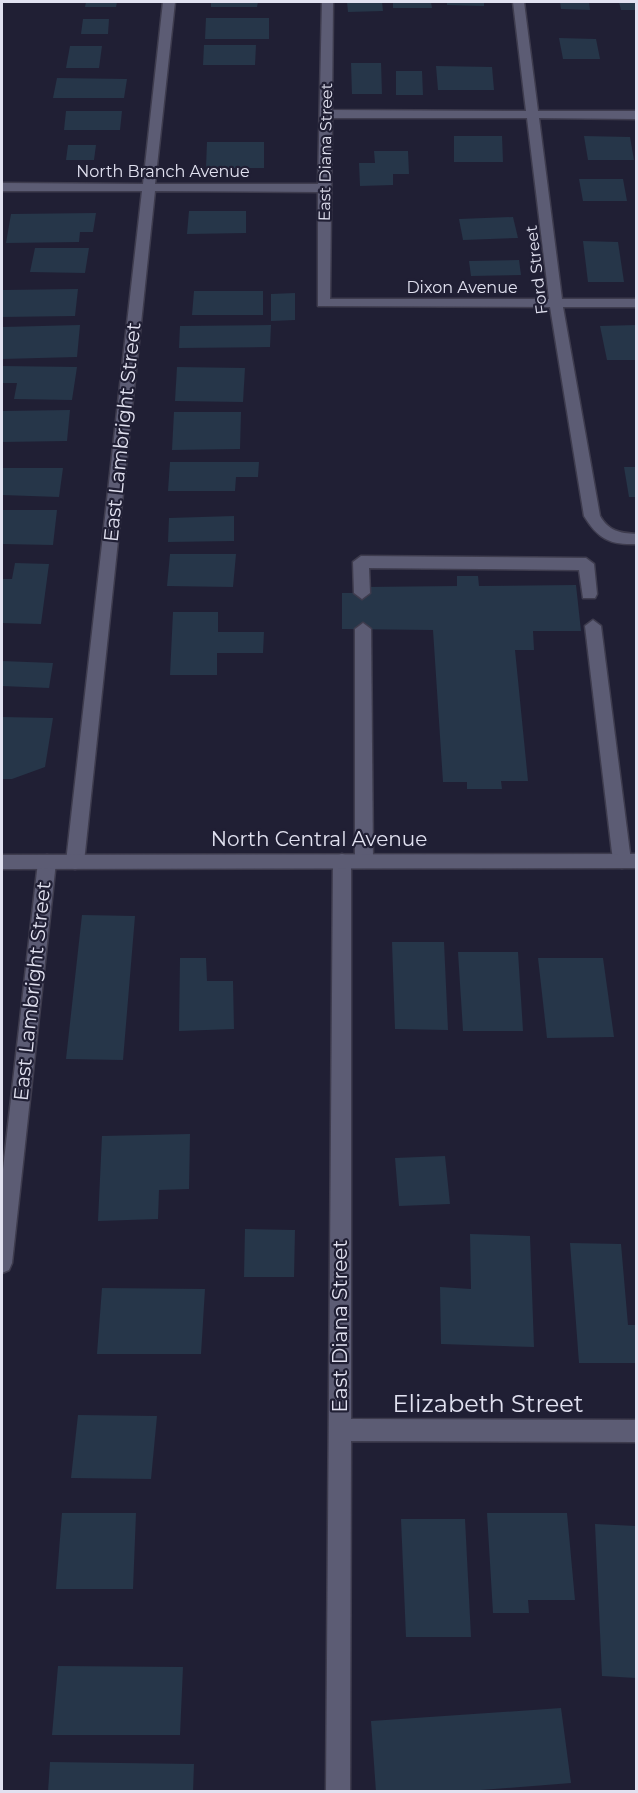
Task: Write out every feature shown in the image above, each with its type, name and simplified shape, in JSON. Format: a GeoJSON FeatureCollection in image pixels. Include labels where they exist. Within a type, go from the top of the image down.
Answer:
{"type":"FeatureCollection","features":[{"type":"Feature","properties":{"kind":"street","name":"East Lambright Street"},"geometry":{"type":"LineString","coordinates":[[75,862],[169,2]]}},
{"type":"Feature","properties":{"kind":"street","name":"East Diana Street"},"geometry":{"type":"LineString","coordinates":[[323,303],[327,2]]}},
{"type":"Feature","properties":{"kind":"street","name":"Ford Street"},"geometry":{"type":"LineString","coordinates":[[519,2],[535,116],[556,304],[592,516],[601,531],[621,539],[636,539]]}},
{"type":"Feature","properties":{"kind":"street"},"geometry":{"type":"LineString","coordinates":[[325,114],[636,115]]}},
{"type":"Feature","properties":{"kind":"street","name":"North Branch Avenue"},"geometry":{"type":"LineString","coordinates":[[2,187],[325,188]]}},
{"type":"Feature","properties":{"kind":"street","name":"Dixon Avenue"},"geometry":{"type":"LineString","coordinates":[[323,303],[636,303]]}},
{"type":"Feature","properties":{"kind":"street"},"geometry":{"type":"LineString","coordinates":[[362,593],[361,562],[397,562],[586,564],[589,594]]}},
{"type":"Feature","properties":{"kind":"street"},"geometry":{"type":"LineString","coordinates":[[593,626],[629,861]]}},
{"type":"Feature","properties":{"kind":"street"},"geometry":{"type":"LineString","coordinates":[[363,629],[364,861]]}},
{"type":"Feature","properties":{"kind":"street","name":"East Diana Street"},"geometry":{"type":"LineString","coordinates":[[338,1791],[342,861]]}},
{"type":"Feature","properties":{"kind":"street","name":"North Central Avenue"},"geometry":{"type":"LineString","coordinates":[[2,862],[629,861]]}},
{"type":"Feature","properties":{"kind":"street","name":"East Lambright Street"},"geometry":{"type":"LineString","coordinates":[[2,1263],[47,862]]}},
{"type":"Feature","properties":{"kind":"street","name":"Elizabeth Street"},"geometry":{"type":"LineString","coordinates":[[340,1430],[636,1431]]}},
{"type":"Feature","properties":{"kind":"building"},"geometry":{"type":"Polygon","coordinates":[[[86,2],[117,2],[116,7],[85,7],[86,2]]]}},
{"type":"Feature","properties":{"kind":"building"},"geometry":{"type":"Polygon","coordinates":[[[211,2],[258,2],[257,7],[211,7],[211,2]]]}},
{"type":"Feature","properties":{"kind":"building"},"geometry":{"type":"Polygon","coordinates":[[[347,2],[382,2],[383,11],[348,12],[347,2]]]}},
{"type":"Feature","properties":{"kind":"building"},"geometry":{"type":"Polygon","coordinates":[[[393,2],[431,2],[432,8],[393,8],[393,2]]]}},
{"type":"Feature","properties":{"kind":"building"},"geometry":{"type":"Polygon","coordinates":[[[447,2],[484,2],[484,6],[447,5],[447,2]]]}},
{"type":"Feature","properties":{"kind":"building"},"geometry":{"type":"Polygon","coordinates":[[[560,2],[589,2],[590,10],[561,9],[560,2]]]}},
{"type":"Feature","properties":{"kind":"building"},"geometry":{"type":"Polygon","coordinates":[[[619,2],[636,2],[636,10],[621,10],[619,2]]]}},
{"type":"Feature","properties":{"kind":"building"},"geometry":{"type":"Polygon","coordinates":[[[206,18],[269,18],[269,39],[205,39],[206,18]]]}},
{"type":"Feature","properties":{"kind":"building"},"geometry":{"type":"Polygon","coordinates":[[[83,19],[109,19],[108,34],[81,34],[83,19]]]}},
{"type":"Feature","properties":{"kind":"building"},"geometry":{"type":"Polygon","coordinates":[[[559,38],[596,39],[600,59],[563,59],[559,38]]]}},
{"type":"Feature","properties":{"kind":"building"},"geometry":{"type":"Polygon","coordinates":[[[204,45],[256,45],[255,65],[203,65],[204,45]]]}},
{"type":"Feature","properties":{"kind":"building"},"geometry":{"type":"Polygon","coordinates":[[[70,46],[102,46],[99,68],[66,68],[70,46]]]}},
{"type":"Feature","properties":{"kind":"building"},"geometry":{"type":"Polygon","coordinates":[[[351,63],[381,63],[382,94],[352,94],[351,63]]]}},
{"type":"Feature","properties":{"kind":"building"},"geometry":{"type":"Polygon","coordinates":[[[436,66],[492,67],[494,90],[438,90],[436,66]]]}},
{"type":"Feature","properties":{"kind":"building"},"geometry":{"type":"Polygon","coordinates":[[[396,71],[422,71],[423,95],[396,95],[396,71]]]}},
{"type":"Feature","properties":{"kind":"building"},"geometry":{"type":"Polygon","coordinates":[[[57,78],[127,79],[124,98],[53,98],[57,78]]]}},
{"type":"Feature","properties":{"kind":"building"},"geometry":{"type":"Polygon","coordinates":[[[66,111],[122,111],[120,130],[64,130],[66,111]]]}},
{"type":"Feature","properties":{"kind":"building"},"geometry":{"type":"Polygon","coordinates":[[[454,136],[502,136],[503,162],[454,162],[454,136]]]}},
{"type":"Feature","properties":{"kind":"building"},"geometry":{"type":"Polygon","coordinates":[[[584,136],[630,137],[634,160],[588,160],[584,136]]]}},
{"type":"Feature","properties":{"kind":"building"},"geometry":{"type":"Polygon","coordinates":[[[207,142],[264,142],[264,168],[206,168],[207,142]]]}},
{"type":"Feature","properties":{"kind":"building"},"geometry":{"type":"Polygon","coordinates":[[[68,145],[96,145],[94,160],[66,160],[68,145]]]}},
{"type":"Feature","properties":{"kind":"building"},"geometry":{"type":"Polygon","coordinates":[[[374,151],[408,151],[409,174],[393,174],[393,185],[360,186],[359,163],[375,163],[374,151]]]}},
{"type":"Feature","properties":{"kind":"building"},"geometry":{"type":"Polygon","coordinates":[[[579,179],[623,179],[627,201],[583,201],[579,179]]]}},
{"type":"Feature","properties":{"kind":"building"},"geometry":{"type":"Polygon","coordinates":[[[189,211],[246,211],[246,233],[187,234],[189,211]]]}},
{"type":"Feature","properties":{"kind":"building"},"geometry":{"type":"Polygon","coordinates":[[[96,213],[93,232],[80,232],[79,242],[6,243],[11,214],[96,213]]]}},
{"type":"Feature","properties":{"kind":"building"},"geometry":{"type":"Polygon","coordinates":[[[513,217],[518,238],[463,240],[459,219],[513,217]]]}},
{"type":"Feature","properties":{"kind":"building"},"geometry":{"type":"Polygon","coordinates":[[[583,241],[618,242],[624,282],[588,282],[583,241]]]}},
{"type":"Feature","properties":{"kind":"building"},"geometry":{"type":"Polygon","coordinates":[[[35,248],[89,248],[85,273],[30,272],[35,248]]]}},
{"type":"Feature","properties":{"kind":"building"},"geometry":{"type":"Polygon","coordinates":[[[519,260],[521,275],[471,276],[469,261],[519,260]]]}},
{"type":"Feature","properties":{"kind":"building"},"geometry":{"type":"Polygon","coordinates":[[[78,289],[75,316],[2,317],[3,290],[78,289]]]}},
{"type":"Feature","properties":{"kind":"building"},"geometry":{"type":"Polygon","coordinates":[[[194,291],[263,291],[263,315],[192,315],[194,291]]]}},
{"type":"Feature","properties":{"kind":"building"},"geometry":{"type":"Polygon","coordinates":[[[295,293],[295,320],[271,321],[271,294],[295,293]]]}},
{"type":"Feature","properties":{"kind":"building"},"geometry":{"type":"Polygon","coordinates":[[[80,325],[77,357],[2,359],[3,327],[80,325]]]}},
{"type":"Feature","properties":{"kind":"building"},"geometry":{"type":"Polygon","coordinates":[[[271,325],[270,347],[179,348],[180,326],[271,325]]]}},
{"type":"Feature","properties":{"kind":"building"},"geometry":{"type":"Polygon","coordinates":[[[636,325],[636,360],[607,360],[600,326],[636,325]]]}},
{"type":"Feature","properties":{"kind":"building"},"geometry":{"type":"Polygon","coordinates":[[[2,366],[77,367],[72,400],[14,399],[17,383],[2,383],[2,366]]]}},
{"type":"Feature","properties":{"kind":"building"},"geometry":{"type":"Polygon","coordinates":[[[177,367],[245,368],[243,402],[175,401],[177,367]]]}},
{"type":"Feature","properties":{"kind":"building"},"geometry":{"type":"Polygon","coordinates":[[[70,410],[67,441],[2,442],[2,411],[70,410]]]}},
{"type":"Feature","properties":{"kind":"building"},"geometry":{"type":"Polygon","coordinates":[[[174,412],[241,412],[240,449],[172,450],[174,412]]]}},
{"type":"Feature","properties":{"kind":"building"},"geometry":{"type":"Polygon","coordinates":[[[170,462],[259,462],[258,477],[236,477],[235,491],[168,491],[170,462]]]}},
{"type":"Feature","properties":{"kind":"building"},"geometry":{"type":"Polygon","coordinates":[[[624,467],[636,467],[636,497],[629,497],[624,467]]]}},
{"type":"Feature","properties":{"kind":"building"},"geometry":{"type":"Polygon","coordinates":[[[2,468],[63,468],[59,497],[2,495],[2,468]]]}},
{"type":"Feature","properties":{"kind":"building"},"geometry":{"type":"Polygon","coordinates":[[[2,510],[57,510],[53,545],[2,544],[2,510]]]}},
{"type":"Feature","properties":{"kind":"building"},"geometry":{"type":"Polygon","coordinates":[[[234,516],[234,541],[168,542],[169,518],[234,516]]]}},
{"type":"Feature","properties":{"kind":"building"},"geometry":{"type":"Polygon","coordinates":[[[170,554],[236,554],[233,587],[167,586],[170,554]]]}},
{"type":"Feature","properties":{"kind":"building"},"geometry":{"type":"Polygon","coordinates":[[[15,563],[49,564],[41,624],[2,623],[2,579],[12,579],[15,563]]]}},
{"type":"Feature","properties":{"kind":"building"},"geometry":{"type":"Polygon","coordinates":[[[457,576],[478,576],[479,586],[576,585],[581,631],[533,631],[534,650],[515,650],[528,781],[501,781],[502,789],[467,789],[467,782],[443,782],[433,630],[342,629],[342,593],[366,593],[365,587],[457,586],[457,576]]]}},
{"type":"Feature","properties":{"kind":"building"},"geometry":{"type":"Polygon","coordinates":[[[173,612],[218,612],[218,632],[264,632],[263,653],[217,653],[217,675],[170,675],[173,612]]]}},
{"type":"Feature","properties":{"kind":"building"},"geometry":{"type":"Polygon","coordinates":[[[2,661],[53,663],[49,688],[2,686],[2,661]]]}},
{"type":"Feature","properties":{"kind":"building"},"geometry":{"type":"Polygon","coordinates":[[[2,717],[53,718],[45,767],[12,779],[2,779],[2,717]]]}},
{"type":"Feature","properties":{"kind":"building"},"geometry":{"type":"Polygon","coordinates":[[[82,915],[135,916],[123,1060],[66,1059],[82,915]]]}},
{"type":"Feature","properties":{"kind":"building"},"geometry":{"type":"Polygon","coordinates":[[[392,942],[444,942],[448,1030],[395,1029],[392,942]]]}},
{"type":"Feature","properties":{"kind":"building"},"geometry":{"type":"Polygon","coordinates":[[[458,952],[518,952],[523,1031],[463,1031],[458,952]]]}},
{"type":"Feature","properties":{"kind":"building"},"geometry":{"type":"Polygon","coordinates":[[[180,958],[206,958],[207,981],[233,981],[234,1029],[179,1031],[180,958]]]}},
{"type":"Feature","properties":{"kind":"building"},"geometry":{"type":"Polygon","coordinates":[[[538,958],[603,958],[614,1037],[547,1038],[538,958]]]}},
{"type":"Feature","properties":{"kind":"building"},"geometry":{"type":"Polygon","coordinates":[[[190,1134],[189,1189],[159,1190],[158,1219],[98,1221],[102,1136],[190,1134]]]}},
{"type":"Feature","properties":{"kind":"building"},"geometry":{"type":"Polygon","coordinates":[[[445,1156],[450,1204],[399,1206],[395,1158],[445,1156]]]}},
{"type":"Feature","properties":{"kind":"building"},"geometry":{"type":"Polygon","coordinates":[[[245,1229],[295,1230],[294,1277],[244,1277],[245,1229]]]}},
{"type":"Feature","properties":{"kind":"building"},"geometry":{"type":"Polygon","coordinates":[[[470,1234],[530,1236],[534,1347],[441,1344],[440,1287],[471,1289],[470,1234]]]}},
{"type":"Feature","properties":{"kind":"building"},"geometry":{"type":"Polygon","coordinates":[[[570,1243],[621,1244],[628,1325],[636,1325],[636,1363],[579,1363],[570,1243]]]}},
{"type":"Feature","properties":{"kind":"building"},"geometry":{"type":"Polygon","coordinates":[[[102,1288],[205,1289],[201,1354],[97,1354],[102,1288]]]}},
{"type":"Feature","properties":{"kind":"building"},"geometry":{"type":"Polygon","coordinates":[[[78,1415],[157,1416],[151,1479],[71,1478],[78,1415]]]}},
{"type":"Feature","properties":{"kind":"building"},"geometry":{"type":"Polygon","coordinates":[[[62,1513],[136,1513],[133,1589],[56,1589],[62,1513]]]}},
{"type":"Feature","properties":{"kind":"building"},"geometry":{"type":"Polygon","coordinates":[[[487,1513],[567,1513],[575,1600],[528,1600],[529,1613],[493,1613],[487,1513]]]}},
{"type":"Feature","properties":{"kind":"building"},"geometry":{"type":"Polygon","coordinates":[[[401,1519],[465,1519],[471,1637],[406,1637],[401,1519]]]}},
{"type":"Feature","properties":{"kind":"building"},"geometry":{"type":"Polygon","coordinates":[[[595,1524],[636,1526],[636,1678],[602,1676],[595,1524]]]}},
{"type":"Feature","properties":{"kind":"building"},"geometry":{"type":"Polygon","coordinates":[[[58,1666],[183,1667],[180,1735],[52,1735],[58,1666]]]}},
{"type":"Feature","properties":{"kind":"building"},"geometry":{"type":"Polygon","coordinates":[[[561,1708],[571,1783],[455,1792],[376,1792],[371,1721],[561,1708]]]}},
{"type":"Feature","properties":{"kind":"building"},"geometry":{"type":"Polygon","coordinates":[[[50,1762],[194,1764],[193,1792],[48,1792],[50,1762]]]}}]}
